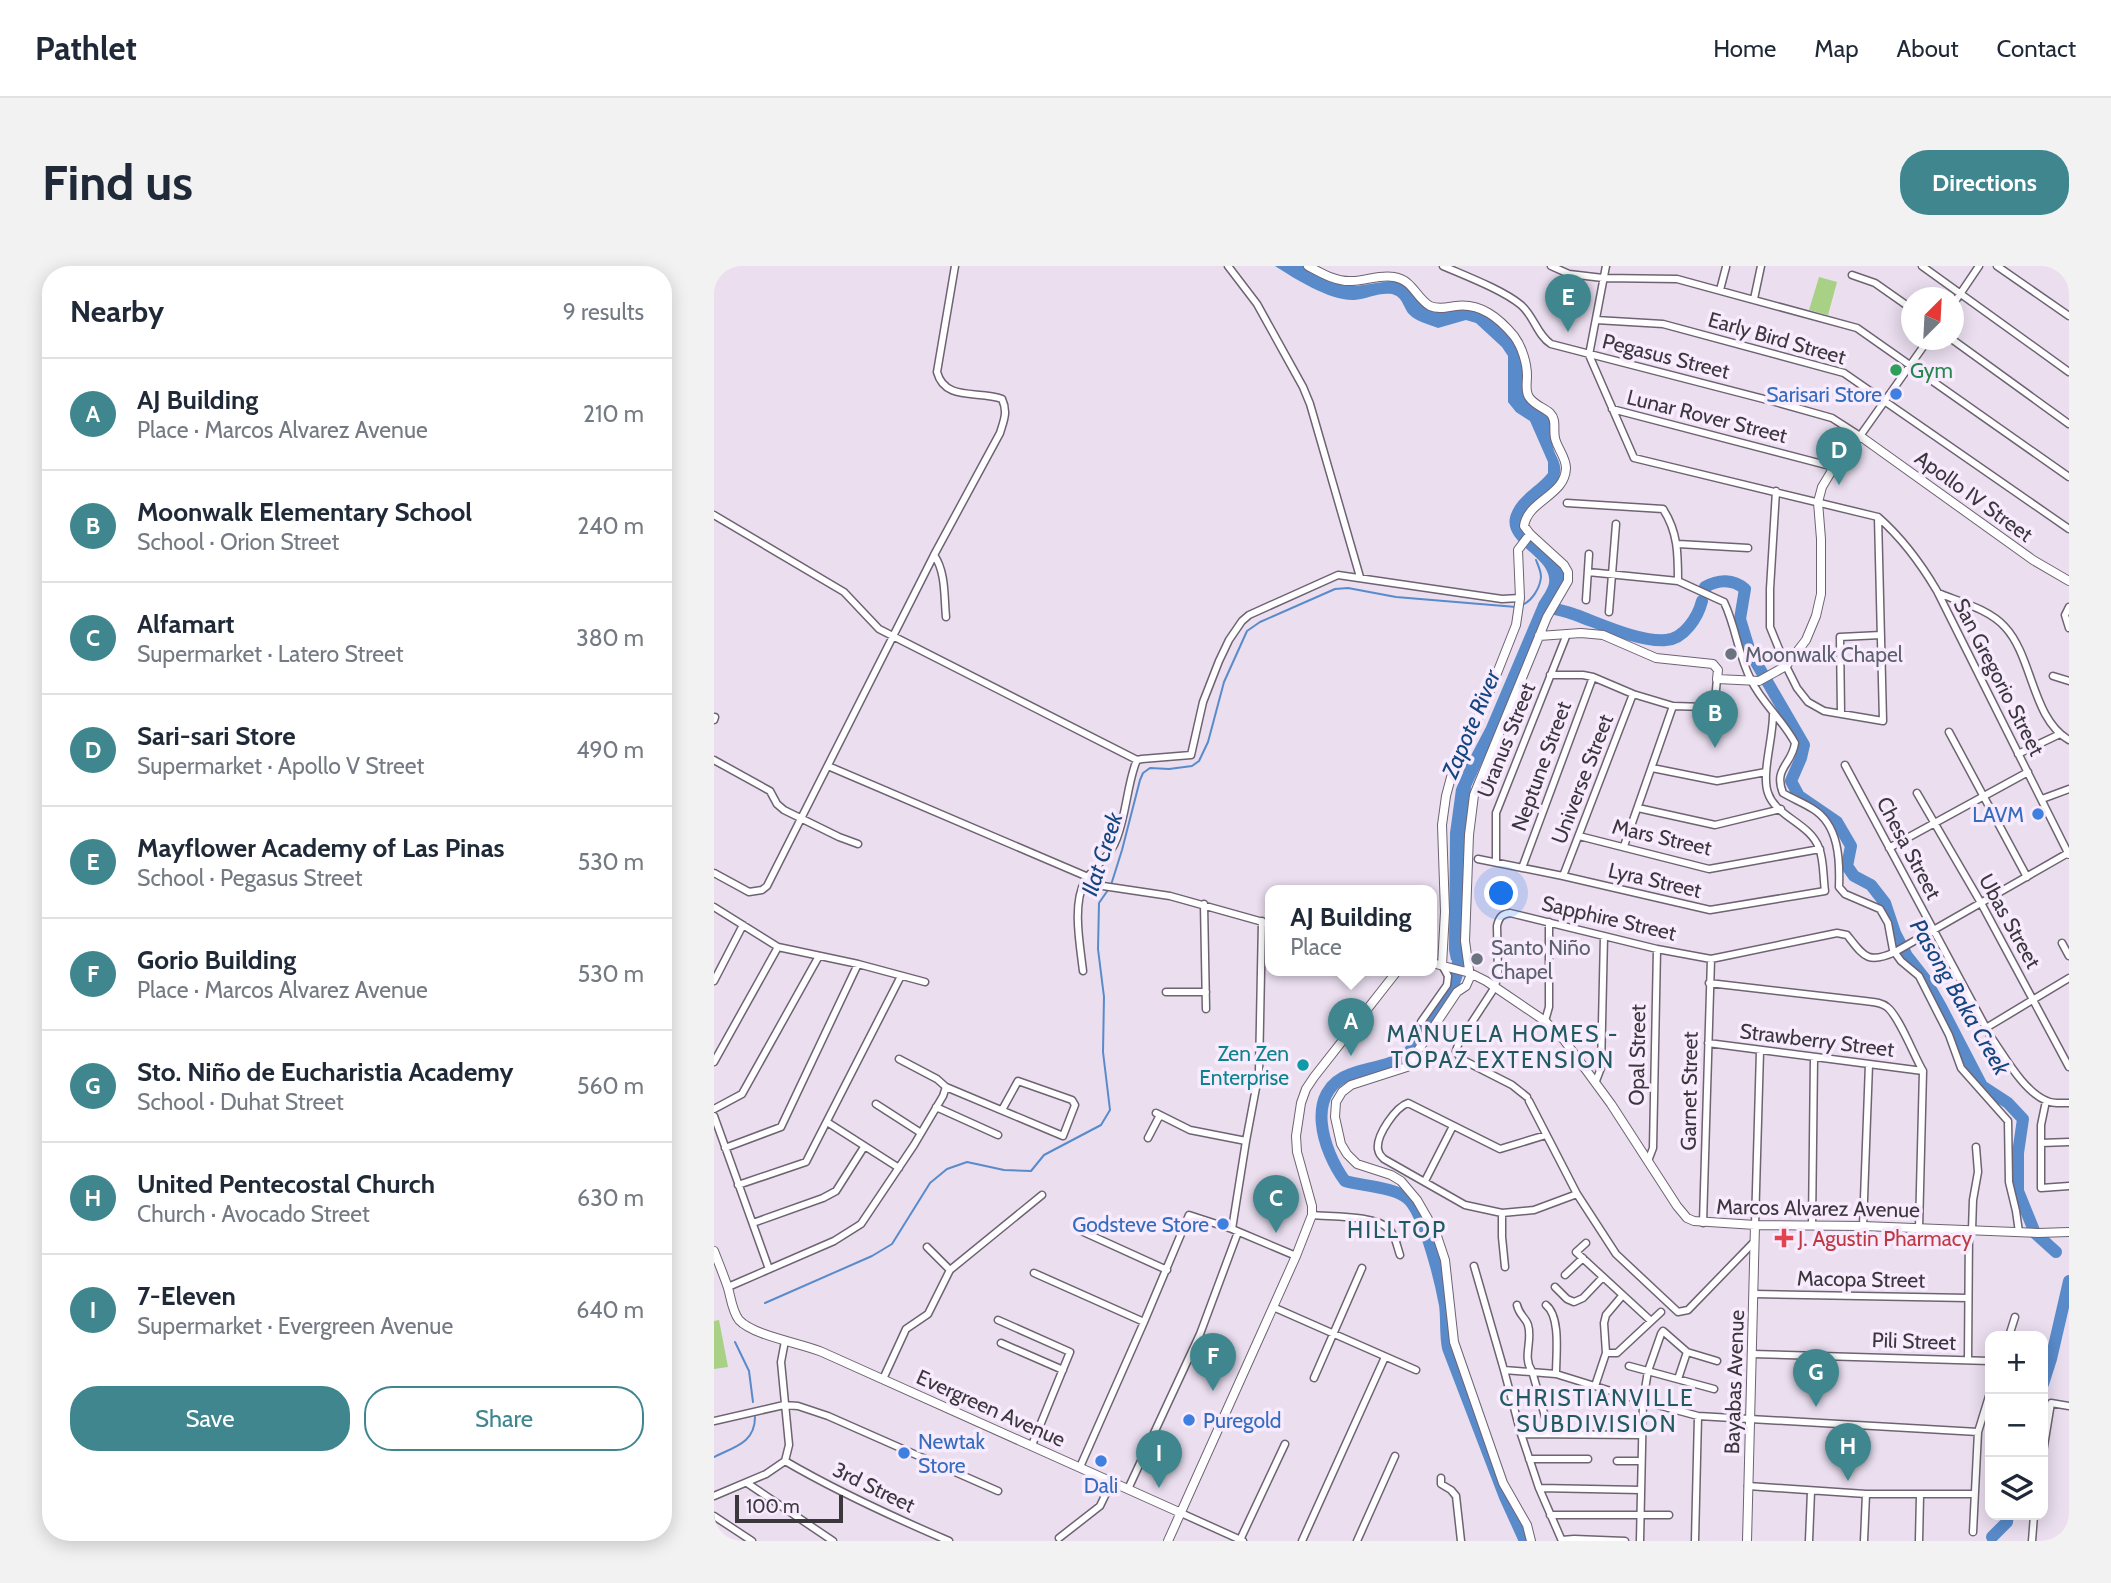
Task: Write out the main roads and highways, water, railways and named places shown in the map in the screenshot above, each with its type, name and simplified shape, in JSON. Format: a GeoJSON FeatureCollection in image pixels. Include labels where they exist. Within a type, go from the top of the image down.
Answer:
{"type":"FeatureCollection","features":[{"type":"Feature","properties":{"kind":"main road"},"geometry":{"type":"LineString","coordinates":[[1308,266],[1339,280],[1352,281],[1384,276],[1401,278],[1435,308],[1468,305],[1477,306],[1492,314],[1518,343],[1526,363],[1527,394],[1535,404],[1552,416],[1555,438],[1566,467],[1562,483],[1532,509],[1524,526],[1529,535],[1561,561],[1566,568],[1568,582],[1539,636],[1474,795],[1469,835],[1466,986],[1457,992],[1407,1067],[1351,1085],[1342,1092],[1336,1102],[1335,1117],[1341,1144],[1347,1154],[1357,1164],[1401,1181],[1418,1200],[1436,1233],[1445,1260],[1454,1342],[1503,1483],[1527,1525],[1531,1541]]}},
{"type":"Feature","properties":{"kind":"main road","name":"Apollo IV Street"},"geometry":{"type":"LineString","coordinates":[[1539,636],[1603,635],[1656,658],[1710,663],[1717,667],[1717,679],[1755,681],[1786,666],[1806,640],[1819,605],[1822,582],[1818,502],[1826,477],[1860,436],[2033,560],[2069,581]]}},
{"type":"Feature","properties":{"kind":"main road"},"geometry":{"type":"LineString","coordinates":[[1447,967],[1442,825],[1446,796],[1454,766],[1486,701],[1519,614],[1518,557],[1521,545],[1529,535]]}},
{"type":"Feature","properties":{"kind":"main road","name":"Marcos Alvarez Avenue"},"geometry":{"type":"LineString","coordinates":[[1437,964],[1467,972],[1495,987],[1545,1021],[1596,1082],[1682,1212],[1694,1221],[1755,1225],[2069,1232]]}},
{"type":"Feature","properties":{"kind":"main road"},"geometry":{"type":"LineString","coordinates":[[1168,1541],[1312,1215],[1297,1152],[1297,1126],[1306,1089],[1393,976]]}},
{"type":"Feature","properties":{"kind":"main road","name":"Bayabas Avenue"},"geometry":{"type":"LineString","coordinates":[[1748,1541],[1755,1225]]}},
{"type":"Feature","properties":{"kind":"main road","name":"Evergreen Avenue"},"geometry":{"type":"LineString","coordinates":[[714,1253],[728,1287],[734,1311],[740,1321],[748,1326],[777,1339],[806,1345],[1181,1513]]}},
{"type":"Feature","properties":{"kind":"water"},"geometry":{"type":"Polygon","coordinates":[[[1275,266],[1309,266],[1330,279],[1356,286],[1390,281],[1407,284],[1433,310],[1471,308],[1490,315],[1520,350],[1525,399],[1551,419],[1551,440],[1560,469],[1558,481],[1529,509],[1523,530],[1535,545],[1559,562],[1567,577],[1471,787],[1466,851],[1463,964],[1451,960],[1449,950],[1450,833],[1456,789],[1549,583],[1543,565],[1519,542],[1510,524],[1514,507],[1548,473],[1548,462],[1530,421],[1516,412],[1508,402],[1508,356],[1476,323],[1466,320],[1438,328],[1412,316],[1396,295],[1382,294],[1354,300],[1334,297],[1275,266]]]}},
{"type":"Feature","properties":{"kind":"waterway","name":"Ilat Creek"},"geometry":{"type":"LineString","coordinates":[[1522,605],[1532,597],[1539,585],[1541,575],[1536,560]]}},
{"type":"Feature","properties":{"kind":"waterway","name":"Pasong Baka Creek"},"geometry":{"type":"LineString","coordinates":[[1705,590],[1710,584],[1721,581],[1736,583],[1745,589],[1740,619],[1750,652],[1804,745],[1791,781],[1799,796],[1837,822],[1851,846],[1847,866],[1854,876],[1871,885],[1885,903],[1895,933],[1907,956],[1925,979],[1982,1086],[2008,1103],[2023,1119],[2018,1153],[2018,1191],[2035,1233],[2056,1252]]}},
{"type":"Feature","properties":{"kind":"waterway","name":"Ilat Creek"},"geometry":{"type":"LineString","coordinates":[[1111,885],[1143,773],[1150,768],[1192,766],[1199,761],[1208,742],[1224,682],[1247,631],[1260,622],[1335,589],[1348,588],[1396,597],[1516,607]]}},
{"type":"Feature","properties":{"kind":"waterway","name":"Pasong Baka Creek"},"geometry":{"type":"LineString","coordinates":[[1544,606],[1632,635],[1666,640],[1679,636],[1689,626],[1702,601]]}},
{"type":"Feature","properties":{"kind":"waterway","name":"Ilat Creek"},"geometry":{"type":"LineString","coordinates":[[765,1303],[872,1256],[892,1244],[930,1183],[947,1169],[967,1162],[1004,1170],[1031,1171],[1044,1155],[1101,1125],[1110,1110],[1103,1052],[1104,997],[1098,949],[1099,903],[1108,890]]}},
{"type":"Feature","properties":{"kind":"waterway","name":"Zapote River"},"geometry":{"type":"LineString","coordinates":[[1458,960],[1453,986],[1409,1052],[1395,1061],[1351,1074],[1336,1082],[1322,1107],[1322,1123],[1330,1154],[1345,1181],[1401,1194],[1413,1205],[1420,1217],[1443,1295],[1448,1348],[1505,1497],[1525,1541]]}},
{"type":"Feature","properties":{"kind":"waterway","name":"Pasong Baka Creek"},"geometry":{"type":"LineString","coordinates":[[2048,1368],[2069,1281]]}},
{"type":"Feature","properties":{"kind":"waterway","name":"Ilat Creek"},"geometry":{"type":"LineString","coordinates":[[735,1342],[749,1371],[753,1402]]}},
{"type":"Feature","properties":{"kind":"waterway","name":"Ilat Creek"},"geometry":{"type":"LineString","coordinates":[[714,1457],[742,1443],[751,1433],[755,1417]]}},
{"type":"Feature","properties":{"kind":"waterway","name":"Pasong Baka Creek"},"geometry":{"type":"LineString","coordinates":[[1992,1537],[2007,1520]]}},
{"type":"Feature","properties":{"kind":"place","name":"Mayflower Academy of Las Pinas"},"geometry":{"type":"Point","coordinates":[1568,332]}},
{"type":"Feature","properties":{"kind":"place","name":"Gym"},"geometry":{"type":"Point","coordinates":[1896,370]}},
{"type":"Feature","properties":{"kind":"place","name":"Sarisari Store"},"geometry":{"type":"Point","coordinates":[1896,394]}},
{"type":"Feature","properties":{"kind":"place","name":"Sari-sari Store"},"geometry":{"type":"Point","coordinates":[1839,485]}},
{"type":"Feature","properties":{"kind":"place","name":"Moonwalk Chapel"},"geometry":{"type":"Point","coordinates":[1731,654]}},
{"type":"Feature","properties":{"kind":"place","name":"Moonwalk Elementary School"},"geometry":{"type":"Point","coordinates":[1715,748]}},
{"type":"Feature","properties":{"kind":"place","name":"LAVM"},"geometry":{"type":"Point","coordinates":[2038,814]}},
{"type":"Feature","properties":{"kind":"place","name":"Santo Niño Chapel"},"geometry":{"type":"Point","coordinates":[1477,959]}},
{"type":"Feature","properties":{"kind":"place","name":"AJ Building"},"geometry":{"type":"Point","coordinates":[1351,1056]}},
{"type":"Feature","properties":{"kind":"place","name":"Zen Zen Enterprise"},"geometry":{"type":"Point","coordinates":[1303,1065]}},
{"type":"Feature","properties":{"kind":"place","name":"Godsteve Store"},"geometry":{"type":"Point","coordinates":[1223,1224]}},
{"type":"Feature","properties":{"kind":"place","name":"Alfamart"},"geometry":{"type":"Point","coordinates":[1276,1233]}},
{"type":"Feature","properties":{"kind":"place","name":"J. Agustin Pharmacy"},"geometry":{"type":"Point","coordinates":[1784,1238]}},
{"type":"Feature","properties":{"kind":"place","name":"Gorio Building"},"geometry":{"type":"Point","coordinates":[1213,1391]}},
{"type":"Feature","properties":{"kind":"place","name":"Sto. Niño de Eucharistia Academy"},"geometry":{"type":"Point","coordinates":[1816,1407]}},
{"type":"Feature","properties":{"kind":"place","name":"Puregold"},"geometry":{"type":"Point","coordinates":[1189,1420]}},
{"type":"Feature","properties":{"kind":"place","name":"Newtak Store"},"geometry":{"type":"Point","coordinates":[904,1453]}},
{"type":"Feature","properties":{"kind":"place","name":"Dali"},"geometry":{"type":"Point","coordinates":[1101,1461]}},
{"type":"Feature","properties":{"kind":"place","name":"United Pentecostal Church"},"geometry":{"type":"Point","coordinates":[1848,1481]}},
{"type":"Feature","properties":{"kind":"place","name":"7-Eleven"},"geometry":{"type":"Point","coordinates":[1159,1488]}},
{"type":"Feature","properties":{"kind":"district","name":"MANUELA HOMES - TOPAZ EXTENSION"},"geometry":{"type":"Point","coordinates":[1503,1047]}},
{"type":"Feature","properties":{"kind":"district","name":"HILLTOP"},"geometry":{"type":"Point","coordinates":[1397,1230]}},
{"type":"Feature","properties":{"kind":"district","name":"CHRISTIANVILLE SUBDIVISION"},"geometry":{"type":"Point","coordinates":[1597,1411]}}]}
